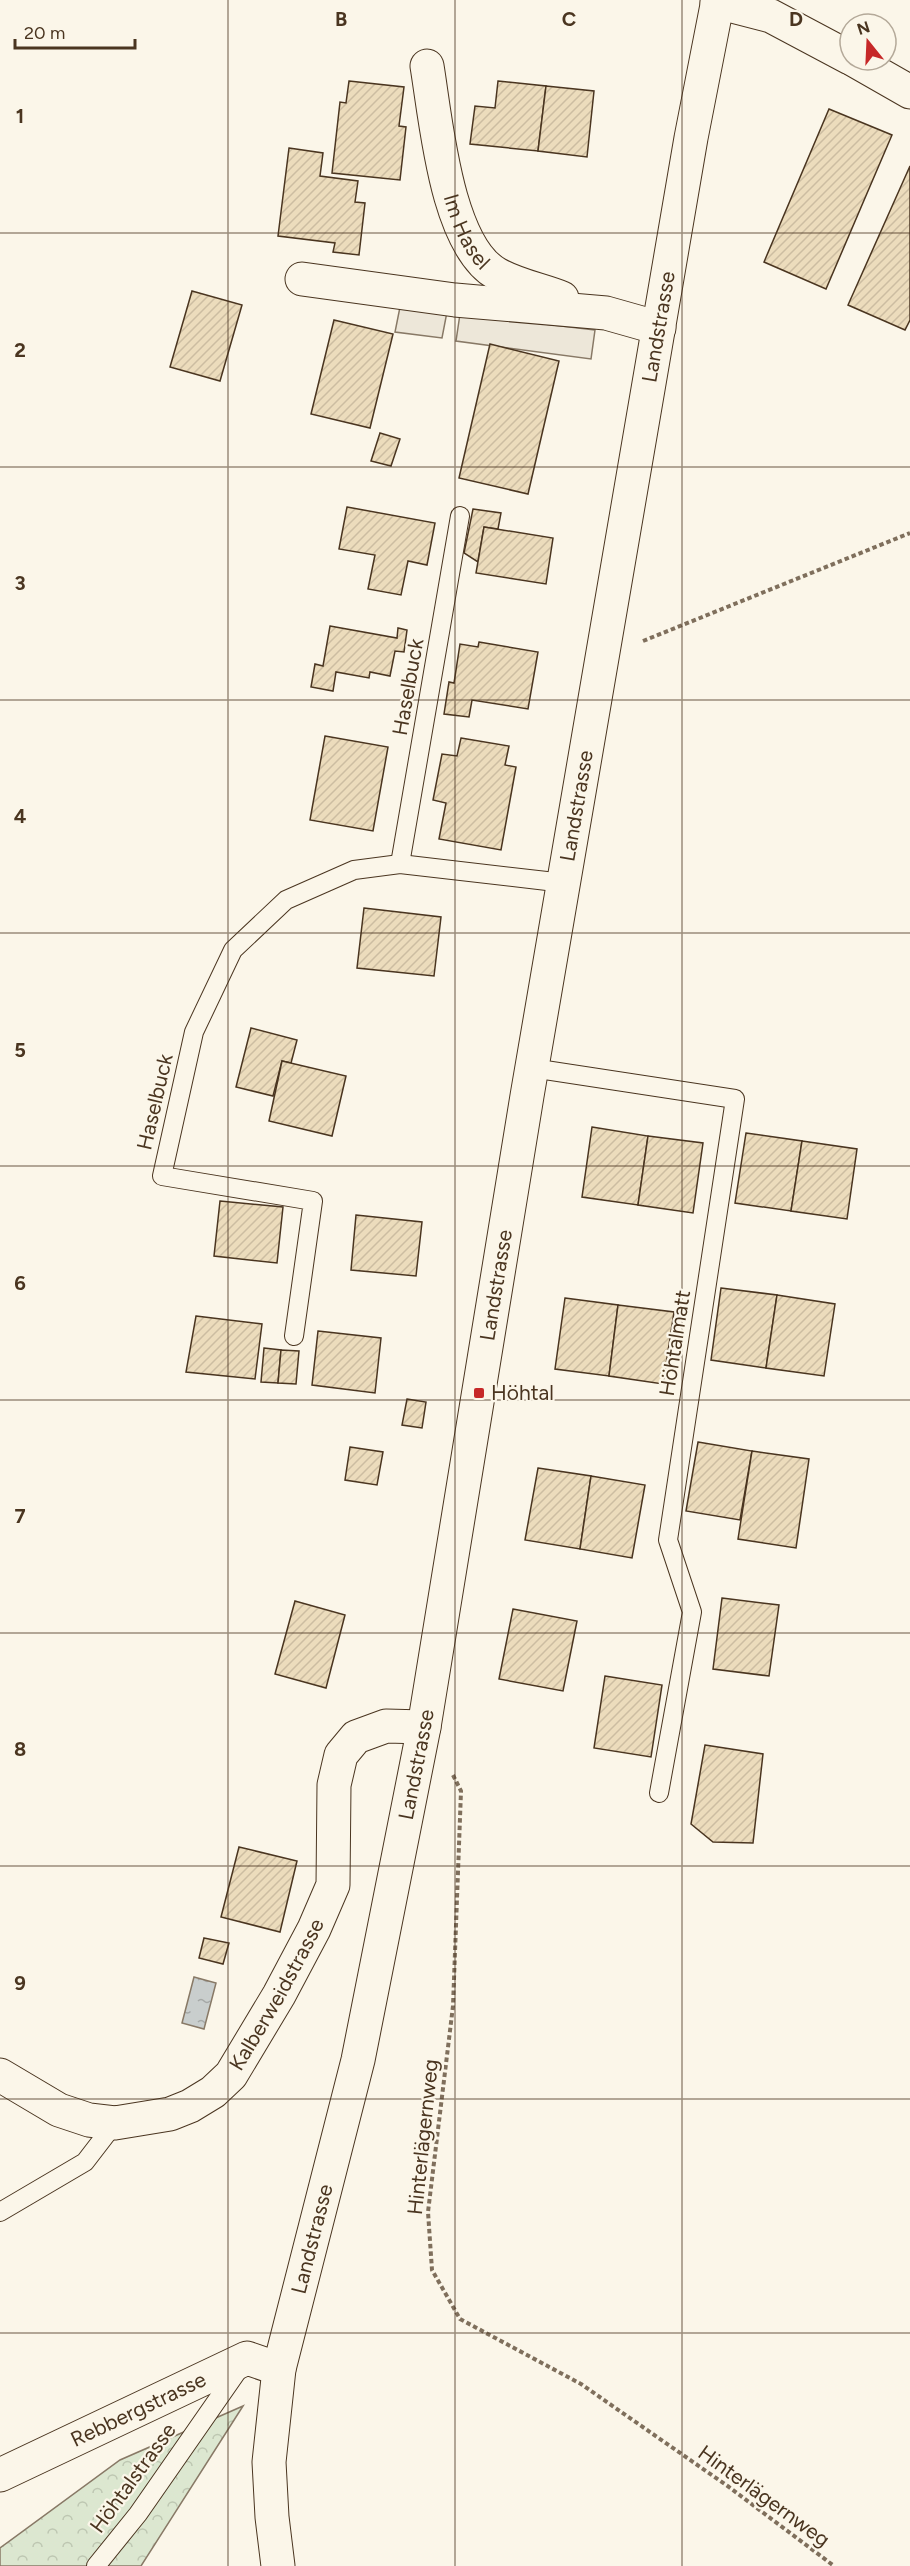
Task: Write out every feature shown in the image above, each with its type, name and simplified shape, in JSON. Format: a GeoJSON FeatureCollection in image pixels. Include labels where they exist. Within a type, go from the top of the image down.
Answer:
{"type":"FeatureCollection","features":[{"type":"Feature","properties":{"kind":"main road"},"geometry":{"type":"LineString","coordinates":[[717,1],[771,16],[838,52]]}},
{"type":"Feature","properties":{"kind":"main road","name":"Landstrasse"},"geometry":{"type":"LineString","coordinates":[[278,2566],[268,2462],[279,2369],[358,2060],[424,1727],[532,1068],[717,1]]}},
{"type":"Feature","properties":{"kind":"main road","name":"Im Hasel"},"geometry":{"type":"LineString","coordinates":[[427,66],[450,198],[469,246],[496,274],[606,313],[659,328]]}},
{"type":"Feature","properties":{"kind":"main road"},"geometry":{"type":"LineString","coordinates":[[875,72],[910,92]]}},
{"type":"Feature","properties":{"kind":"main road","name":"Im Hasel"},"geometry":{"type":"LineString","coordinates":[[302,279],[455,300],[606,313]]}},
{"type":"Feature","properties":{"kind":"main road","name":"Kalberweidstrasse"},"geometry":{"type":"LineString","coordinates":[[0,2075],[59,2110],[89,2120],[115,2123],[170,2114],[190,2106],[213,2092],[231,2075],[284,1986],[314,1929],[333,1885],[334,1785],[341,1755],[356,1737],[386,1726],[424,1727]]}},
{"type":"Feature","properties":{"kind":"main road"},"geometry":{"type":"LineString","coordinates":[[247,2358],[279,2369]]}},
{"type":"Feature","properties":{"kind":"main road","name":"Rebbergstrasse"},"geometry":{"type":"LineString","coordinates":[[0,2475],[247,2358]]}},
{"type":"Feature","properties":{"kind":"lane","name":"Haselbuck"},"geometry":{"type":"LineString","coordinates":[[400,864],[460,516]]}},
{"type":"Feature","properties":{"kind":"lane","name":"Haselbuck"},"geometry":{"type":"LineString","coordinates":[[294,1336],[313,1201],[162,1176],[194,1032],[233,950],[286,900],[354,870],[400,864],[564,883]]}},
{"type":"Feature","properties":{"kind":"lane","name":"Höhtalmatt"},"geometry":{"type":"LineString","coordinates":[[532,1068],[735,1099],[668,1540],[692,1612],[659,1793]]}},
{"type":"Feature","properties":{"kind":"lane"},"geometry":{"type":"LineString","coordinates":[[0,2212],[85,2162],[115,2123]]}},
{"type":"Feature","properties":{"kind":"lane","name":"Höhtalstrasse"},"geometry":{"type":"LineString","coordinates":[[96,2566],[138,2514],[247,2358]]}},
{"type":"Feature","properties":{"kind":"path"},"geometry":{"type":"LineString","coordinates":[[603,657],[910,534]]}},
{"type":"Feature","properties":{"kind":"path","name":"Hinterlägernweg"},"geometry":{"type":"LineString","coordinates":[[424,1727],[440,1751],[461,1791],[453,2006],[428,2212],[432,2270],[460,2319],[581,2384],[729,2487],[834,2566]]}},
{"type":"Feature","properties":{"kind":"green space"},"geometry":{"type":"Polygon","coordinates":[[[243,2406],[141,2566],[0,2566],[0,2548],[120,2460],[243,2406]]]}},
{"type":"Feature","properties":{"kind":"shaded area"},"geometry":{"type":"Polygon","coordinates":[[[400,307],[447,312],[442,338],[395,332],[400,307]]]}},
{"type":"Feature","properties":{"kind":"shaded area"},"geometry":{"type":"Polygon","coordinates":[[[460,314],[595,330],[591,359],[456,341],[460,314]]]}},
{"type":"Feature","properties":{"kind":"water"},"geometry":{"type":"Polygon","coordinates":[[[194,1977],[216,1983],[204,2029],[182,2023],[194,1977]]]}},
{"type":"Feature","properties":{"kind":"building"},"geometry":{"type":"Polygon","coordinates":[[[349,81],[404,87],[399,126],[406,127],[400,180],[332,173],[340,102],[346,103],[349,81]]]}},
{"type":"Feature","properties":{"kind":"building"},"geometry":{"type":"Polygon","coordinates":[[[498,81],[546,86],[538,151],[470,144],[475,106],[495,108],[498,81]]]}},
{"type":"Feature","properties":{"kind":"building"},"geometry":{"type":"Polygon","coordinates":[[[546,86],[594,91],[587,157],[538,151],[546,86]]]}},
{"type":"Feature","properties":{"kind":"building"},"geometry":{"type":"Polygon","coordinates":[[[829,109],[892,135],[826,289],[764,262],[829,109]]]}},
{"type":"Feature","properties":{"kind":"building"},"geometry":{"type":"Polygon","coordinates":[[[289,148],[323,153],[320,176],[358,181],[355,202],[365,203],[359,255],[333,252],[335,243],[278,236],[289,148]]]}},
{"type":"Feature","properties":{"kind":"building"},"geometry":{"type":"Polygon","coordinates":[[[910,166],[910,320],[905,330],[848,305],[910,166]]]}},
{"type":"Feature","properties":{"kind":"building"},"geometry":{"type":"Polygon","coordinates":[[[192,291],[242,305],[220,381],[170,367],[192,291]]]}},
{"type":"Feature","properties":{"kind":"building"},"geometry":{"type":"Polygon","coordinates":[[[334,320],[393,334],[370,428],[311,414],[334,320]]]}},
{"type":"Feature","properties":{"kind":"building"},"geometry":{"type":"Polygon","coordinates":[[[490,344],[559,361],[528,494],[459,478],[490,344]]]}},
{"type":"Feature","properties":{"kind":"building"},"geometry":{"type":"Polygon","coordinates":[[[380,433],[400,439],[391,466],[371,461],[380,433]]]}},
{"type":"Feature","properties":{"kind":"building"},"geometry":{"type":"Polygon","coordinates":[[[347,507],[435,523],[427,565],[408,561],[401,595],[368,589],[375,555],[339,549],[347,507]]]}},
{"type":"Feature","properties":{"kind":"building"},"geometry":{"type":"Polygon","coordinates":[[[473,509],[501,513],[498,529],[484,527],[478,562],[464,553],[473,509]]]}},
{"type":"Feature","properties":{"kind":"building"},"geometry":{"type":"Polygon","coordinates":[[[484,527],[553,538],[546,584],[476,573],[484,527]]]}},
{"type":"Feature","properties":{"kind":"building"},"geometry":{"type":"Polygon","coordinates":[[[330,626],[397,638],[398,628],[407,630],[404,652],[395,651],[390,676],[370,672],[369,678],[336,672],[333,691],[311,687],[315,664],[323,666],[330,626]]]}},
{"type":"Feature","properties":{"kind":"building"},"geometry":{"type":"Polygon","coordinates":[[[479,642],[538,652],[528,709],[472,700],[469,717],[444,714],[449,682],[454,683],[460,644],[478,647],[479,642]]]}},
{"type":"Feature","properties":{"kind":"building"},"geometry":{"type":"Polygon","coordinates":[[[325,736],[388,747],[373,831],[310,820],[325,736]]]}},
{"type":"Feature","properties":{"kind":"building"},"geometry":{"type":"Polygon","coordinates":[[[461,738],[509,746],[505,765],[516,767],[501,850],[439,839],[446,803],[433,800],[442,754],[457,756],[461,738]]]}},
{"type":"Feature","properties":{"kind":"building"},"geometry":{"type":"Polygon","coordinates":[[[364,908],[441,917],[434,976],[357,968],[364,908]]]}},
{"type":"Feature","properties":{"kind":"building"},"geometry":{"type":"Polygon","coordinates":[[[251,1028],[297,1040],[291,1063],[282,1061],[273,1096],[236,1087],[251,1028]]]}},
{"type":"Feature","properties":{"kind":"building"},"geometry":{"type":"Polygon","coordinates":[[[282,1061],[346,1076],[332,1136],[269,1121],[282,1061]]]}},
{"type":"Feature","properties":{"kind":"building"},"geometry":{"type":"Polygon","coordinates":[[[592,1127],[648,1136],[638,1205],[582,1197],[592,1127]]]}},
{"type":"Feature","properties":{"kind":"building"},"geometry":{"type":"Polygon","coordinates":[[[746,1133],[802,1141],[791,1211],[735,1203],[746,1133]]]}},
{"type":"Feature","properties":{"kind":"building"},"geometry":{"type":"Polygon","coordinates":[[[648,1136],[703,1143],[693,1213],[638,1205],[648,1136]]]}},
{"type":"Feature","properties":{"kind":"building"},"geometry":{"type":"Polygon","coordinates":[[[802,1141],[857,1149],[847,1219],[791,1211],[802,1141]]]}},
{"type":"Feature","properties":{"kind":"building"},"geometry":{"type":"Polygon","coordinates":[[[220,1201],[283,1207],[277,1263],[214,1256],[220,1201]]]}},
{"type":"Feature","properties":{"kind":"building"},"geometry":{"type":"Polygon","coordinates":[[[356,1215],[422,1222],[416,1276],[351,1270],[356,1215]]]}},
{"type":"Feature","properties":{"kind":"building"},"geometry":{"type":"Polygon","coordinates":[[[721,1288],[777,1295],[766,1368],[711,1360],[721,1288]]]}},
{"type":"Feature","properties":{"kind":"building"},"geometry":{"type":"Polygon","coordinates":[[[777,1295],[835,1304],[824,1376],[766,1368],[777,1295]]]}},
{"type":"Feature","properties":{"kind":"building"},"geometry":{"type":"Polygon","coordinates":[[[565,1298],[618,1305],[609,1376],[555,1369],[565,1298]]]}},
{"type":"Feature","properties":{"kind":"building"},"geometry":{"type":"Polygon","coordinates":[[[618,1305],[674,1312],[663,1384],[609,1376],[618,1305]]]}},
{"type":"Feature","properties":{"kind":"building"},"geometry":{"type":"Polygon","coordinates":[[[196,1316],[262,1324],[255,1379],[186,1372],[196,1316]]]}},
{"type":"Feature","properties":{"kind":"building"},"geometry":{"type":"Polygon","coordinates":[[[318,1331],[381,1338],[375,1393],[312,1385],[318,1331]]]}},
{"type":"Feature","properties":{"kind":"building"},"geometry":{"type":"Polygon","coordinates":[[[264,1348],[281,1350],[278,1383],[261,1382],[264,1348]]]}},
{"type":"Feature","properties":{"kind":"building"},"geometry":{"type":"Polygon","coordinates":[[[281,1350],[299,1351],[296,1384],[278,1383],[281,1350]]]}},
{"type":"Feature","properties":{"kind":"building"},"geometry":{"type":"Polygon","coordinates":[[[407,1399],[426,1402],[422,1428],[402,1425],[407,1399]]]}},
{"type":"Feature","properties":{"kind":"building"},"geometry":{"type":"Polygon","coordinates":[[[698,1442],[752,1451],[740,1520],[686,1511],[698,1442]]]}},
{"type":"Feature","properties":{"kind":"building"},"geometry":{"type":"Polygon","coordinates":[[[350,1447],[383,1452],[377,1485],[345,1480],[350,1447]]]}},
{"type":"Feature","properties":{"kind":"building"},"geometry":{"type":"Polygon","coordinates":[[[752,1451],[809,1459],[796,1548],[738,1539],[752,1451]]]}},
{"type":"Feature","properties":{"kind":"building"},"geometry":{"type":"Polygon","coordinates":[[[538,1468],[591,1476],[580,1549],[525,1540],[538,1468]]]}},
{"type":"Feature","properties":{"kind":"building"},"geometry":{"type":"Polygon","coordinates":[[[591,1476],[645,1485],[632,1558],[580,1549],[591,1476]]]}},
{"type":"Feature","properties":{"kind":"building"},"geometry":{"type":"Polygon","coordinates":[[[722,1598],[779,1605],[769,1676],[713,1669],[722,1598]]]}},
{"type":"Feature","properties":{"kind":"building"},"geometry":{"type":"Polygon","coordinates":[[[295,1601],[345,1615],[326,1688],[275,1674],[295,1601]]]}},
{"type":"Feature","properties":{"kind":"building"},"geometry":{"type":"Polygon","coordinates":[[[513,1609],[577,1621],[563,1691],[499,1679],[513,1609]]]}},
{"type":"Feature","properties":{"kind":"building"},"geometry":{"type":"Polygon","coordinates":[[[605,1676],[662,1685],[651,1757],[594,1748],[605,1676]]]}},
{"type":"Feature","properties":{"kind":"building"},"geometry":{"type":"Polygon","coordinates":[[[705,1745],[763,1754],[753,1843],[713,1842],[691,1824],[705,1745]]]}},
{"type":"Feature","properties":{"kind":"building"},"geometry":{"type":"Polygon","coordinates":[[[239,1847],[297,1861],[280,1932],[221,1917],[239,1847]]]}},
{"type":"Feature","properties":{"kind":"building"},"geometry":{"type":"Polygon","coordinates":[[[204,1938],[229,1943],[223,1964],[199,1958],[204,1938]]]}},
{"type":"Feature","properties":{"kind":"place","name":"Höhtal"},"geometry":{"type":"Point","coordinates":[479,1393]}}]}
